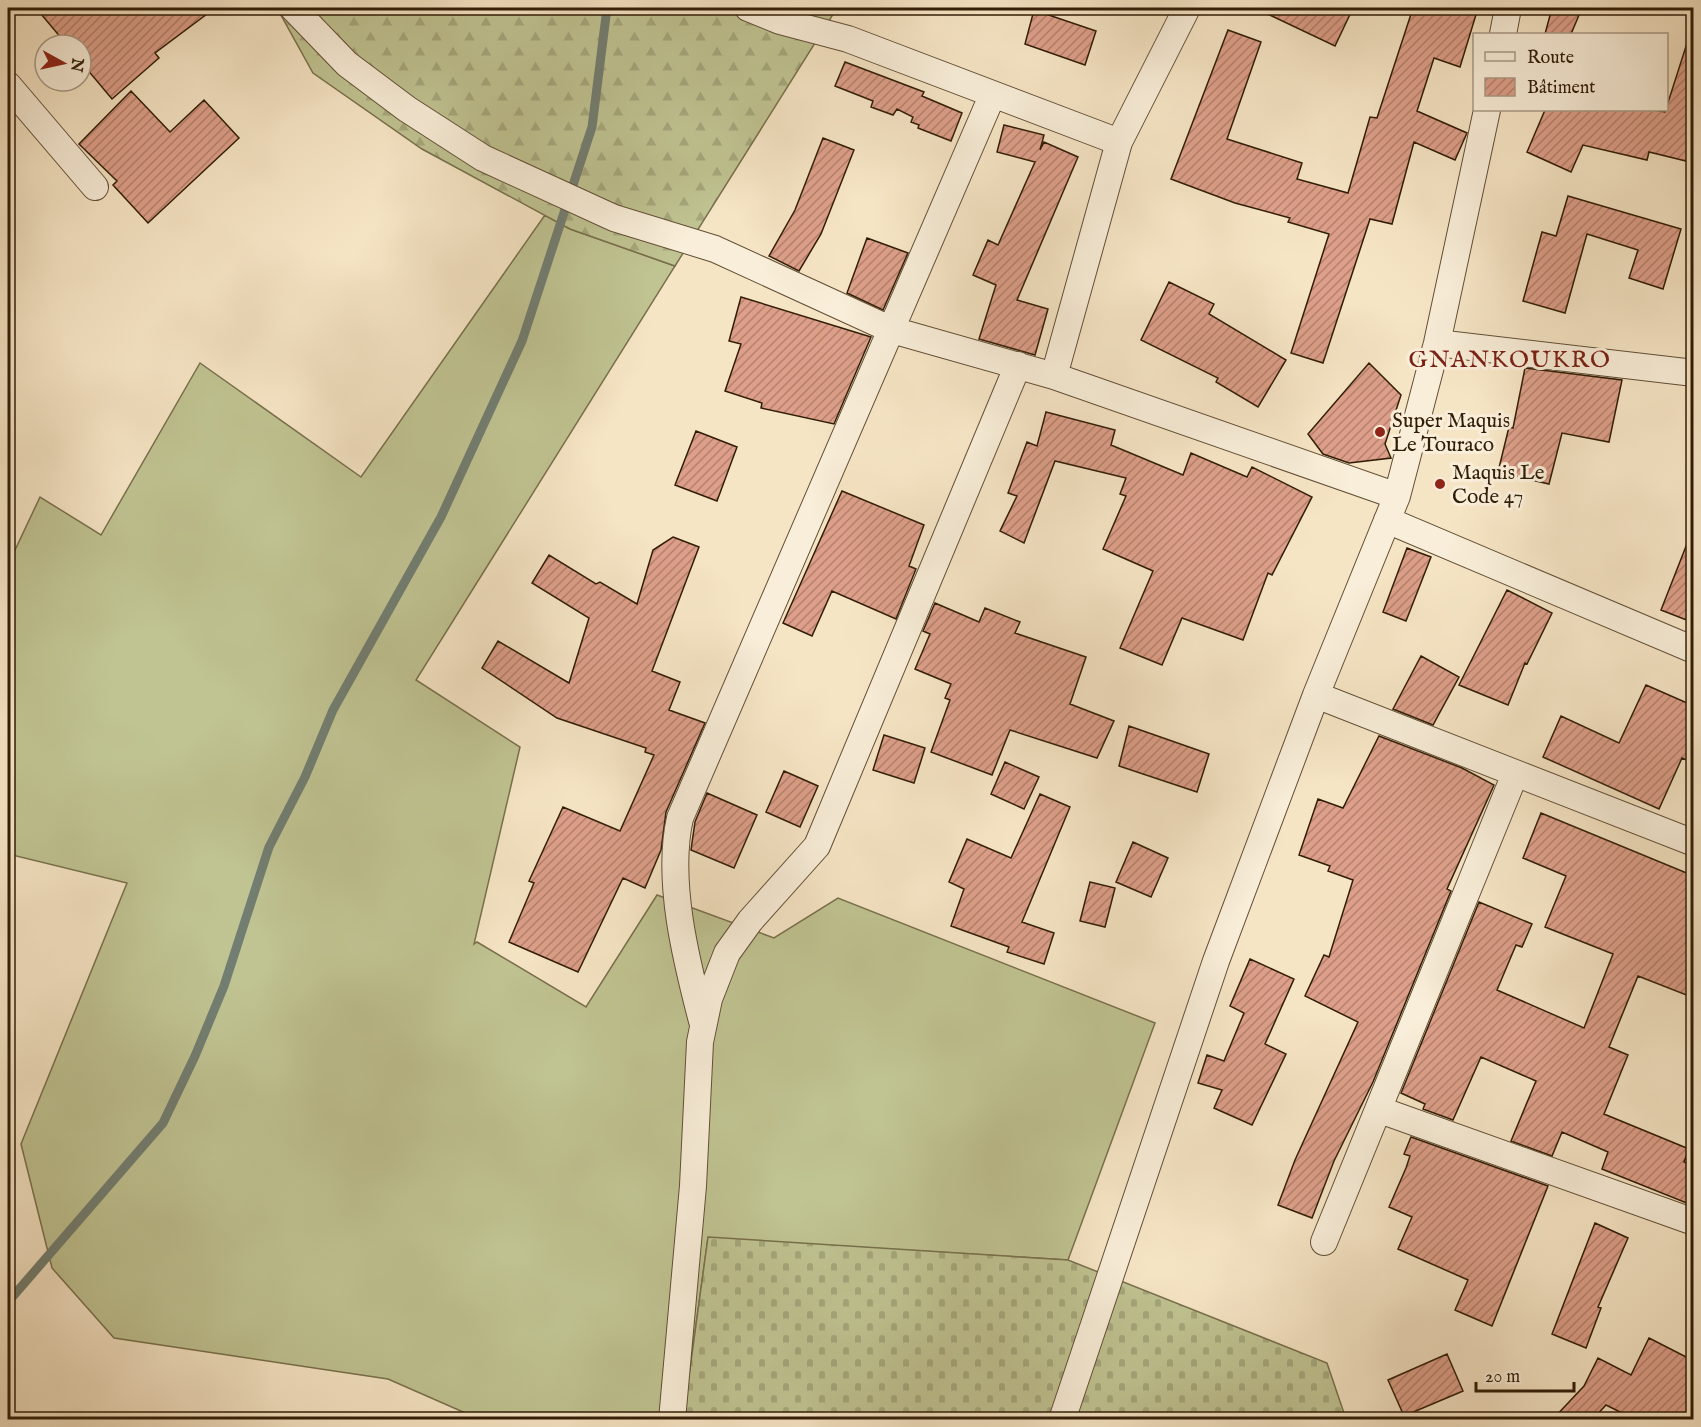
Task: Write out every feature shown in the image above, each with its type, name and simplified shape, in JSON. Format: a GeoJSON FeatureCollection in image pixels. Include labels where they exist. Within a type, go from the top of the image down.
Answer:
{"type":"FeatureCollection","features":[{"type":"Feature","properties":{"kind":"street"},"geometry":{"type":"LineString","coordinates":[[293,8],[347,64],[407,109],[483,158],[614,218],[715,249],[892,330],[1054,376],[1397,496]]}},
{"type":"Feature","properties":{"kind":"street"},"geometry":{"type":"LineString","coordinates":[[747,8],[780,21],[848,39],[992,96],[1119,142]]}},
{"type":"Feature","properties":{"kind":"street"},"geometry":{"type":"LineString","coordinates":[[1054,376],[1119,142],[1186,8]]}},
{"type":"Feature","properties":{"kind":"street"},"geometry":{"type":"LineString","coordinates":[[1503,33],[1508,8]]}},
{"type":"Feature","properties":{"kind":"street"},"geometry":{"type":"LineString","coordinates":[[8,85],[95,187]]}},
{"type":"Feature","properties":{"kind":"street"},"geometry":{"type":"LineString","coordinates":[[703,1025],[689,972],[676,886],[676,836],[680,818],[992,96]]}},
{"type":"Feature","properties":{"kind":"street"},"geometry":{"type":"LineString","coordinates":[[1062,1419],[1216,962],[1316,695],[1397,496],[1437,343],[1487,111]]}},
{"type":"Feature","properties":{"kind":"street"},"geometry":{"type":"LineString","coordinates":[[1437,343],[1694,373]]}},
{"type":"Feature","properties":{"kind":"street"},"geometry":{"type":"LineString","coordinates":[[672,1419],[676,1398],[693,1186],[700,1042],[709,999],[727,953],[750,921],[817,846],[1018,365]]}},
{"type":"Feature","properties":{"kind":"street"},"geometry":{"type":"LineString","coordinates":[[1387,520],[1694,650]]}},
{"type":"Feature","properties":{"kind":"street"},"geometry":{"type":"LineString","coordinates":[[1316,695],[1694,843]]}},
{"type":"Feature","properties":{"kind":"street"},"geometry":{"type":"LineString","coordinates":[[1324,1242],[1380,1110],[1515,774]]}},
{"type":"Feature","properties":{"kind":"street"},"geometry":{"type":"LineString","coordinates":[[1380,1110],[1694,1222]]}},
{"type":"Feature","properties":{"kind":"green space"},"geometry":{"type":"Polygon","coordinates":[[[277,8],[837,8],[675,266],[570,229],[422,149],[313,73],[277,8]]]}},
{"type":"Feature","properties":{"kind":"green space"},"geometry":{"type":"Polygon","coordinates":[[[545,215],[570,229],[675,266],[416,680],[520,747],[474,944],[477,942],[586,1007],[657,895],[774,938],[838,898],[1155,1023],[1068,1260],[708,1238],[683,1419],[479,1419],[388,1379],[114,1338],[52,1268],[21,1144],[127,883],[8,854],[8,565],[40,497],[101,535],[200,363],[361,477],[545,215]]]}},
{"type":"Feature","properties":{"kind":"green space"},"geometry":{"type":"Polygon","coordinates":[[[708,1237],[1068,1260],[1327,1363],[1346,1419],[683,1420],[708,1237]]]}},
{"type":"Feature","properties":{"kind":"building"},"geometry":{"type":"Polygon","coordinates":[[[36,8],[215,8],[155,53],[159,58],[112,99],[93,76],[93,33],[57,33],[36,8]]]}},
{"type":"Feature","properties":{"kind":"building"},"geometry":{"type":"Polygon","coordinates":[[[1255,8],[1353,8],[1335,46],[1255,8]]]}},
{"type":"Feature","properties":{"kind":"building"},"geometry":{"type":"Polygon","coordinates":[[[1413,8],[1478,8],[1460,67],[1434,58],[1417,111],[1467,133],[1455,160],[1414,142],[1392,224],[1370,219],[1323,363],[1291,353],[1329,234],[1288,222],[1290,218],[1235,203],[1171,179],[1228,30],[1261,42],[1227,139],[1302,163],[1297,179],[1348,193],[1370,117],[1377,118],[1413,8]]]}},
{"type":"Feature","properties":{"kind":"building"},"geometry":{"type":"Polygon","coordinates":[[[1552,8],[1582,8],[1571,33],[1545,33],[1552,8]]]}},
{"type":"Feature","properties":{"kind":"building"},"geometry":{"type":"Polygon","coordinates":[[[1034,10],[1096,31],[1085,65],[1025,44],[1034,10]]]}},
{"type":"Feature","properties":{"kind":"building"},"geometry":{"type":"Polygon","coordinates":[[[1688,40],[1694,41],[1694,163],[1649,152],[1647,160],[1583,145],[1571,172],[1527,152],[1545,111],[1665,112],[1668,111],[1668,103],[1688,40]]]}},
{"type":"Feature","properties":{"kind":"building"},"geometry":{"type":"Polygon","coordinates":[[[845,62],[924,92],[922,96],[962,113],[951,141],[918,128],[919,125],[911,122],[913,117],[897,109],[893,115],[871,107],[873,101],[835,86],[845,62]]]}},
{"type":"Feature","properties":{"kind":"building"},"geometry":{"type":"Polygon","coordinates":[[[131,91],[170,132],[204,100],[239,138],[148,223],[113,185],[117,181],[79,144],[131,91]]]}},
{"type":"Feature","properties":{"kind":"building"},"geometry":{"type":"Polygon","coordinates":[[[1004,125],[1044,135],[1040,150],[1044,142],[1078,157],[1017,300],[1048,309],[1035,355],[979,339],[996,285],[973,275],[988,240],[998,245],[1035,162],[997,152],[1004,125]]]}},
{"type":"Feature","properties":{"kind":"building"},"geometry":{"type":"Polygon","coordinates":[[[823,138],[854,150],[821,234],[799,271],[769,256],[795,210],[823,138]]]}},
{"type":"Feature","properties":{"kind":"building"},"geometry":{"type":"Polygon","coordinates":[[[1568,196],[1681,229],[1663,289],[1629,278],[1638,250],[1587,234],[1565,313],[1523,301],[1542,232],[1556,236],[1568,196]]]}},
{"type":"Feature","properties":{"kind":"building"},"geometry":{"type":"Polygon","coordinates":[[[867,238],[908,253],[883,310],[847,293],[867,238]]]}},
{"type":"Feature","properties":{"kind":"building"},"geometry":{"type":"Polygon","coordinates":[[[1169,282],[1214,304],[1209,314],[1286,360],[1258,407],[1216,382],[1218,378],[1141,340],[1169,282]]]}},
{"type":"Feature","properties":{"kind":"building"},"geometry":{"type":"Polygon","coordinates":[[[741,297],[871,337],[834,424],[761,408],[762,403],[725,391],[741,344],[729,341],[741,297]]]}},
{"type":"Feature","properties":{"kind":"building"},"geometry":{"type":"Polygon","coordinates":[[[1369,363],[1401,395],[1385,444],[1391,458],[1349,463],[1323,454],[1308,434],[1369,363]]]}},
{"type":"Feature","properties":{"kind":"building"},"geometry":{"type":"Polygon","coordinates":[[[1525,368],[1622,380],[1609,442],[1562,433],[1549,484],[1498,472],[1509,427],[1513,428],[1525,368]]]}},
{"type":"Feature","properties":{"kind":"building"},"geometry":{"type":"Polygon","coordinates":[[[1046,412],[1115,430],[1111,445],[1183,475],[1191,453],[1247,477],[1252,467],[1312,497],[1272,575],[1268,573],[1243,640],[1182,618],[1162,665],[1120,648],[1153,571],[1103,549],[1126,496],[1120,494],[1126,478],[1055,461],[1024,543],[1000,531],[1017,496],[1008,493],[1027,442],[1037,446],[1046,412]]]}},
{"type":"Feature","properties":{"kind":"building"},"geometry":{"type":"Polygon","coordinates":[[[696,431],[737,447],[717,501],[675,485],[696,431]]]}},
{"type":"Feature","properties":{"kind":"building"},"geometry":{"type":"Polygon","coordinates":[[[842,491],[924,525],[909,566],[916,569],[896,619],[832,591],[812,636],[783,623],[842,491]]]}},
{"type":"Feature","properties":{"kind":"building"},"geometry":{"type":"Polygon","coordinates":[[[1692,531],[1694,531],[1694,623],[1661,610],[1692,531]]]}},
{"type":"Feature","properties":{"kind":"building"},"geometry":{"type":"Polygon","coordinates":[[[673,537],[699,547],[652,671],[680,682],[669,710],[705,723],[666,812],[661,850],[645,888],[623,878],[578,972],[509,942],[534,883],[529,881],[563,807],[620,831],[654,755],[645,752],[646,748],[557,718],[482,668],[498,641],[569,683],[589,618],[532,583],[549,555],[596,584],[600,582],[637,604],[653,550],[673,537]]]}},
{"type":"Feature","properties":{"kind":"building"},"geometry":{"type":"Polygon","coordinates":[[[1407,548],[1431,557],[1406,621],[1383,612],[1407,548]]]}},
{"type":"Feature","properties":{"kind":"building"},"geometry":{"type":"Polygon","coordinates":[[[1507,590],[1552,613],[1527,664],[1525,663],[1508,705],[1459,685],[1507,590]]]}},
{"type":"Feature","properties":{"kind":"building"},"geometry":{"type":"Polygon","coordinates":[[[935,603],[979,622],[985,608],[1020,622],[1015,633],[1086,657],[1070,704],[1114,721],[1097,758],[1010,730],[992,775],[931,752],[950,700],[945,698],[951,684],[915,669],[930,634],[923,631],[935,603]]]}},
{"type":"Feature","properties":{"kind":"building"},"geometry":{"type":"Polygon","coordinates":[[[1421,656],[1459,677],[1433,725],[1393,709],[1421,656]]]}},
{"type":"Feature","properties":{"kind":"building"},"geometry":{"type":"Polygon","coordinates":[[[1646,685],[1694,706],[1694,763],[1682,758],[1659,809],[1543,757],[1561,716],[1619,743],[1646,685]]]}},
{"type":"Feature","properties":{"kind":"building"},"geometry":{"type":"Polygon","coordinates":[[[1129,726],[1209,754],[1197,792],[1119,766],[1129,726]]]}},
{"type":"Feature","properties":{"kind":"building"},"geometry":{"type":"Polygon","coordinates":[[[884,735],[925,748],[914,783],[873,770],[884,735]]]}},
{"type":"Feature","properties":{"kind":"building"},"geometry":{"type":"Polygon","coordinates":[[[1379,736],[1462,768],[1494,785],[1447,889],[1451,891],[1373,1082],[1334,1161],[1312,1218],[1278,1205],[1295,1160],[1358,1022],[1305,996],[1324,955],[1329,957],[1353,880],[1328,871],[1330,866],[1299,855],[1318,799],[1343,808],[1379,736]]]}},
{"type":"Feature","properties":{"kind":"building"},"geometry":{"type":"Polygon","coordinates":[[[1005,762],[1039,777],[1024,809],[991,794],[1005,762]]]}},
{"type":"Feature","properties":{"kind":"building"},"geometry":{"type":"Polygon","coordinates":[[[784,771],[818,786],[800,827],[766,812],[784,771]]]}},
{"type":"Feature","properties":{"kind":"building"},"geometry":{"type":"Polygon","coordinates":[[[707,793],[757,815],[734,868],[691,850],[695,822],[707,793]]]}},
{"type":"Feature","properties":{"kind":"building"},"geometry":{"type":"Polygon","coordinates":[[[1040,794],[1070,807],[1022,922],[1054,933],[1044,964],[1007,952],[1009,947],[951,926],[964,889],[949,882],[967,839],[1011,858],[1040,794]]]}},
{"type":"Feature","properties":{"kind":"building"},"geometry":{"type":"Polygon","coordinates":[[[1541,813],[1694,876],[1694,998],[1638,976],[1609,1047],[1628,1055],[1604,1114],[1689,1149],[1684,1162],[1694,1167],[1694,1206],[1602,1169],[1608,1152],[1562,1132],[1552,1156],[1511,1141],[1536,1081],[1481,1057],[1453,1120],[1423,1109],[1425,1104],[1401,1093],[1479,902],[1532,924],[1522,947],[1516,945],[1497,990],[1584,1028],[1613,954],[1545,927],[1566,876],[1523,858],[1541,813]]]}},
{"type":"Feature","properties":{"kind":"building"},"geometry":{"type":"Polygon","coordinates":[[[1133,842],[1168,858],[1151,897],[1116,882],[1133,842]]]}},
{"type":"Feature","properties":{"kind":"building"},"geometry":{"type":"Polygon","coordinates":[[[1090,882],[1115,888],[1105,927],[1080,921],[1090,882]]]}},
{"type":"Feature","properties":{"kind":"building"},"geometry":{"type":"Polygon","coordinates":[[[1250,959],[1294,979],[1265,1044],[1286,1054],[1252,1125],[1214,1108],[1222,1090],[1198,1083],[1207,1055],[1224,1061],[1244,1013],[1230,1006],[1250,959]]]}},
{"type":"Feature","properties":{"kind":"building"},"geometry":{"type":"Polygon","coordinates":[[[1411,1137],[1548,1186],[1492,1326],[1455,1310],[1468,1280],[1398,1249],[1412,1217],[1389,1207],[1410,1156],[1404,1154],[1411,1137]]]}},
{"type":"Feature","properties":{"kind":"building"},"geometry":{"type":"Polygon","coordinates":[[[1595,1223],[1628,1238],[1598,1307],[1601,1308],[1586,1348],[1552,1334],[1595,1223]]]}},
{"type":"Feature","properties":{"kind":"building"},"geometry":{"type":"Polygon","coordinates":[[[1649,1338],[1694,1361],[1694,1419],[1634,1419],[1606,1405],[1593,1419],[1553,1419],[1584,1386],[1598,1358],[1631,1375],[1649,1338]]]}},
{"type":"Feature","properties":{"kind":"building"},"geometry":{"type":"Polygon","coordinates":[[[1447,1354],[1463,1391],[1404,1416],[1388,1380],[1447,1354]]]}},
{"type":"Feature","properties":{"kind":"waterway"},"geometry":{"type":"LineString","coordinates":[[8,1302],[163,1123],[195,1056],[224,986],[269,847],[305,777],[333,710],[441,517],[522,341],[592,127],[607,8]]}},
{"type":"Feature","properties":{"kind":"place","name":"Super Maquis Le Touraco"},"geometry":{"type":"Point","coordinates":[1380,432]}},
{"type":"Feature","properties":{"kind":"place","name":"Maquis Le Code 47"},"geometry":{"type":"Point","coordinates":[1440,484]}},
{"type":"Feature","properties":{"kind":"district","name":"GNANKOUKRO"},"geometry":{"type":"Point","coordinates":[1510,359]}}]}
